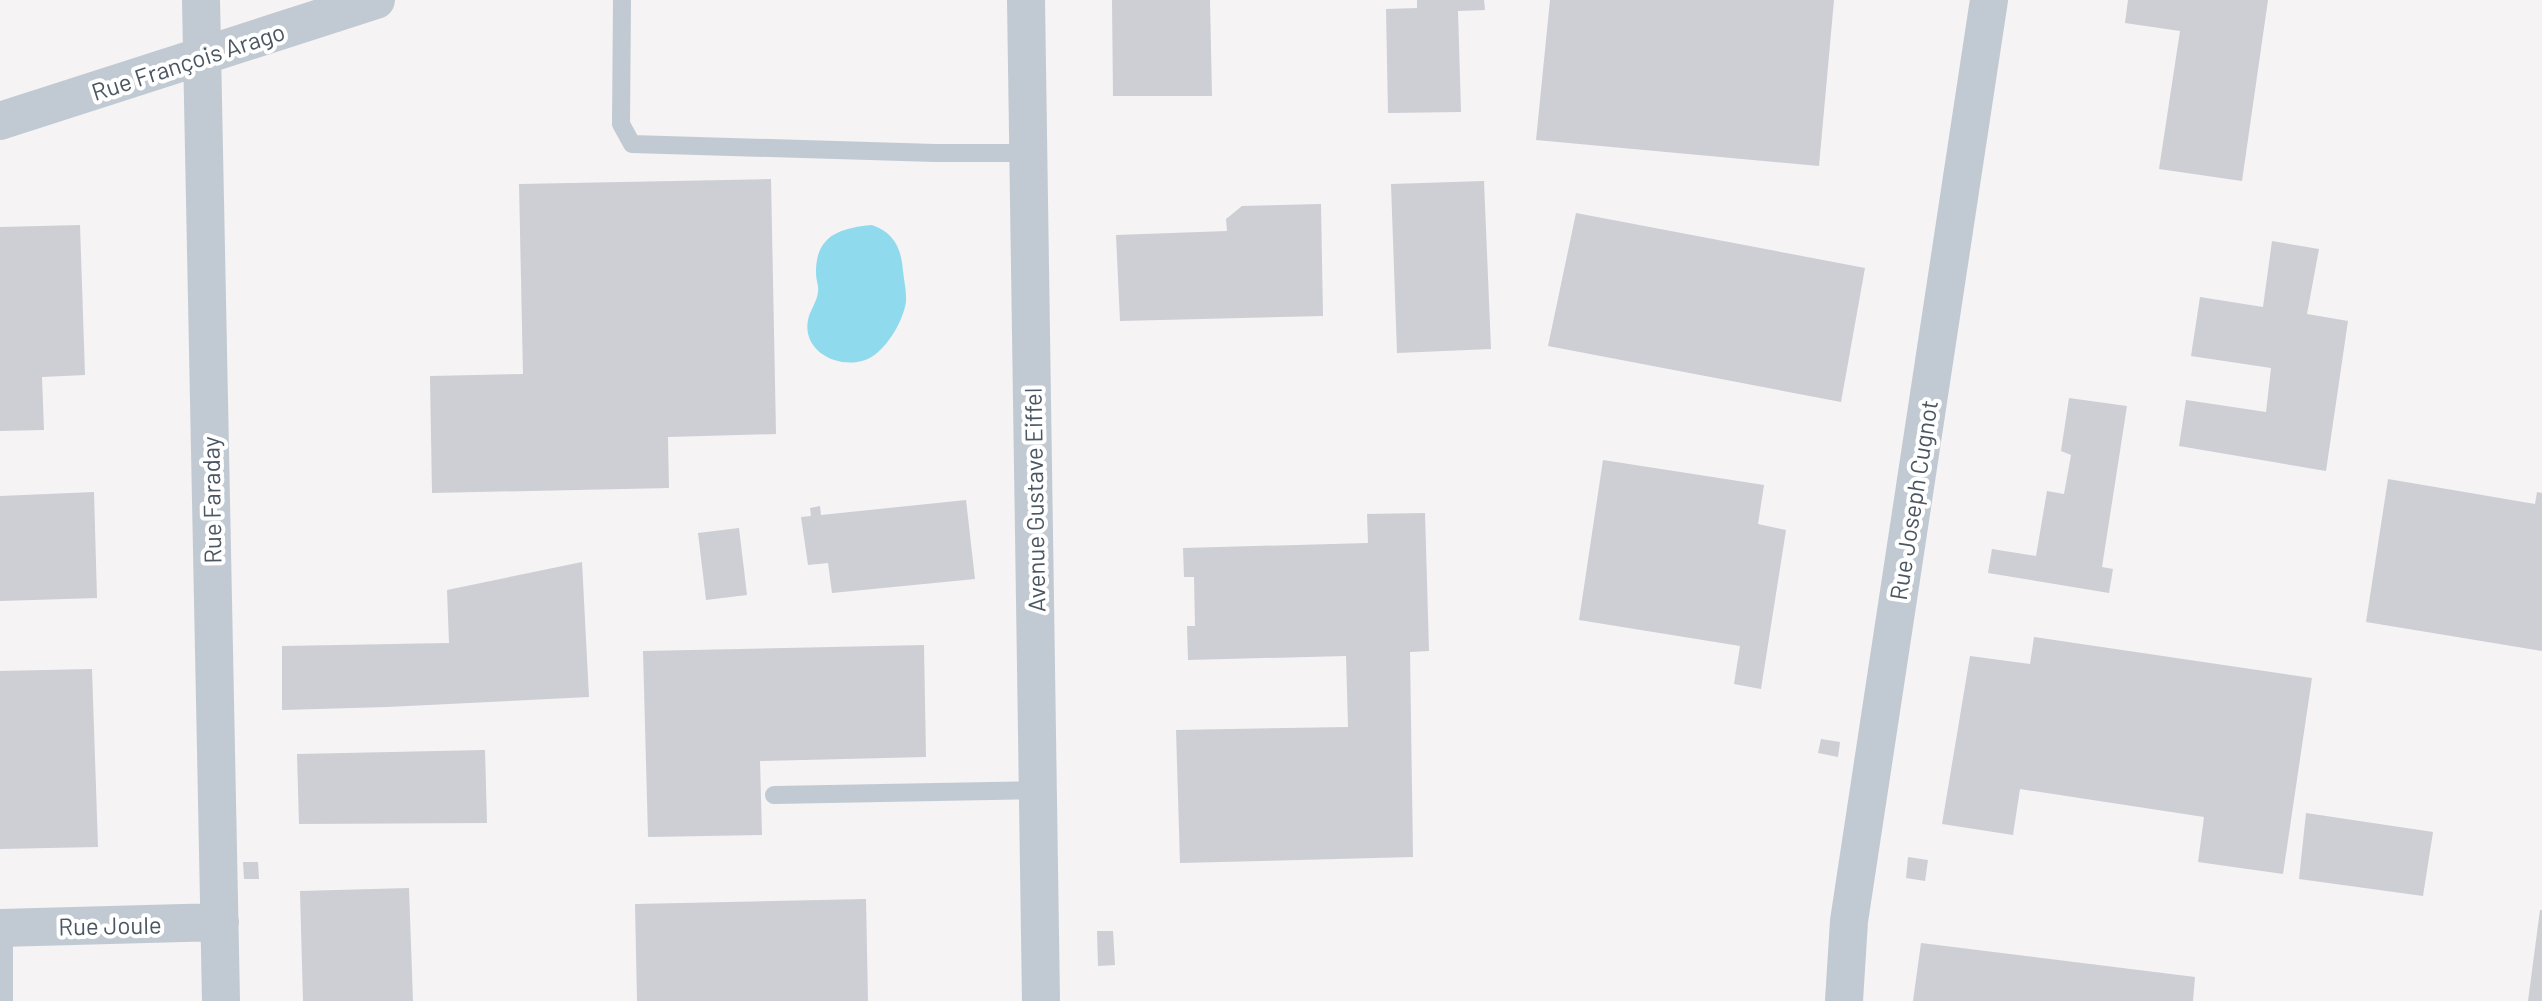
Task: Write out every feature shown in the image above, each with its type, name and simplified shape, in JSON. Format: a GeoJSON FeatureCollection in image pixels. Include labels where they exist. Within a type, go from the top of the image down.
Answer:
{"type":"FeatureCollection","features":[{"type":"Feature","properties":{"kind":"street","name":"Rue Faraday"},"geometry":{"type":"LineString","coordinates":[[201,0],[221,1001]]}},
{"type":"Feature","properties":{"kind":"street","name":"Rue François Arago"},"geometry":{"type":"LineString","coordinates":[[0,121],[376,0]]}},
{"type":"Feature","properties":{"kind":"street","name":"Avenue Gustave Eiffel"},"geometry":{"type":"LineString","coordinates":[[1026,0],[1041,1001]]}},
{"type":"Feature","properties":{"kind":"street","name":"Rue Joseph Cugnot"},"geometry":{"type":"LineString","coordinates":[[1844,1001],[1849,921],[1989,0]]}},
{"type":"Feature","properties":{"kind":"street","name":"Rue Joule"},"geometry":{"type":"LineString","coordinates":[[2,928],[220,922]]}},
{"type":"Feature","properties":{"kind":"lane"},"geometry":{"type":"LineString","coordinates":[[622,0],[621,124],[632,144],[1029,153]]}},
{"type":"Feature","properties":{"kind":"lane"},"geometry":{"type":"LineString","coordinates":[[774,795],[1039,790]]}},
{"type":"Feature","properties":{"kind":"lane"},"geometry":{"type":"LineString","coordinates":[[2,928],[4,1001]]}},
{"type":"Feature","properties":{"kind":"water"},"geometry":{"type":"Polygon","coordinates":[[[872,225],[886,232],[898,248],[906,289],[905,307],[894,332],[877,353],[855,362],[830,359],[812,344],[808,333],[808,320],[818,292],[816,274],[820,251],[831,236],[872,225]]]}},
{"type":"Feature","properties":{"kind":"building"},"geometry":{"type":"Polygon","coordinates":[[[1112,0],[1210,0],[1212,96],[1113,96],[1112,0]]]}},
{"type":"Feature","properties":{"kind":"building"},"geometry":{"type":"Polygon","coordinates":[[[1417,0],[1484,0],[1485,10],[1458,11],[1461,112],[1388,113],[1386,9],[1417,8],[1417,0]]]}},
{"type":"Feature","properties":{"kind":"building"},"geometry":{"type":"Polygon","coordinates":[[[1550,0],[1834,0],[1819,166],[1536,140],[1550,0]]]}},
{"type":"Feature","properties":{"kind":"building"},"geometry":{"type":"Polygon","coordinates":[[[2128,0],[2268,0],[2242,181],[2159,169],[2180,31],[2125,23],[2128,0]]]}},
{"type":"Feature","properties":{"kind":"building"},"geometry":{"type":"Polygon","coordinates":[[[771,179],[776,434],[668,437],[669,488],[432,493],[430,376],[523,374],[519,184],[771,179]]]}},
{"type":"Feature","properties":{"kind":"building"},"geometry":{"type":"Polygon","coordinates":[[[1484,181],[1491,349],[1397,353],[1391,184],[1484,181]]]}},
{"type":"Feature","properties":{"kind":"building"},"geometry":{"type":"Polygon","coordinates":[[[1321,204],[1323,316],[1120,321],[1116,235],[1227,231],[1226,219],[1242,206],[1321,204]]]}},
{"type":"Feature","properties":{"kind":"building"},"geometry":{"type":"Polygon","coordinates":[[[1576,213],[1865,268],[1841,402],[1548,346],[1576,213]]]}},
{"type":"Feature","properties":{"kind":"building"},"geometry":{"type":"Polygon","coordinates":[[[80,225],[85,375],[42,377],[44,430],[0,431],[0,227],[80,225]]]}},
{"type":"Feature","properties":{"kind":"building"},"geometry":{"type":"Polygon","coordinates":[[[2272,241],[2319,249],[2307,314],[2348,321],[2326,471],[2179,446],[2186,400],[2266,412],[2271,368],[2191,356],[2200,297],[2263,307],[2272,241]]]}},
{"type":"Feature","properties":{"kind":"building"},"geometry":{"type":"Polygon","coordinates":[[[2069,398],[2127,406],[2102,567],[2113,569],[2109,593],[1988,573],[1992,549],[2036,556],[2047,491],[2064,494],[2071,455],[2061,451],[2069,398]]]}},
{"type":"Feature","properties":{"kind":"building"},"geometry":{"type":"Polygon","coordinates":[[[1603,460],[1764,485],[1758,524],[1786,530],[1761,689],[1734,684],[1740,646],[1579,620],[1603,460]]]}},
{"type":"Feature","properties":{"kind":"building"},"geometry":{"type":"Polygon","coordinates":[[[2388,479],[2535,504],[2537,492],[2542,493],[2542,651],[2366,622],[2388,479]]]}},
{"type":"Feature","properties":{"kind":"building"},"geometry":{"type":"Polygon","coordinates":[[[94,492],[97,598],[0,601],[0,496],[94,492]]]}},
{"type":"Feature","properties":{"kind":"building"},"geometry":{"type":"Polygon","coordinates":[[[966,500],[975,579],[832,593],[828,563],[808,565],[801,517],[811,516],[810,508],[820,506],[821,515],[966,500]]]}},
{"type":"Feature","properties":{"kind":"building"},"geometry":{"type":"Polygon","coordinates":[[[1425,513],[1429,651],[1410,652],[1413,857],[1180,863],[1176,730],[1348,727],[1346,656],[1188,660],[1187,626],[1195,626],[1194,577],[1184,577],[1183,548],[1368,543],[1367,514],[1425,513]]]}},
{"type":"Feature","properties":{"kind":"building"},"geometry":{"type":"Polygon","coordinates":[[[739,528],[747,595],[706,600],[698,533],[739,528]]]}},
{"type":"Feature","properties":{"kind":"building"},"geometry":{"type":"Polygon","coordinates":[[[582,562],[589,697],[282,710],[282,646],[449,643],[447,590],[582,562]]]}},
{"type":"Feature","properties":{"kind":"building"},"geometry":{"type":"Polygon","coordinates":[[[2034,637],[2312,678],[2283,874],[2198,862],[2204,817],[2020,789],[2013,835],[1942,824],[1970,656],[2030,664],[2034,637]]]}},
{"type":"Feature","properties":{"kind":"building"},"geometry":{"type":"Polygon","coordinates":[[[924,645],[926,757],[760,761],[762,835],[648,837],[643,651],[924,645]]]}},
{"type":"Feature","properties":{"kind":"building"},"geometry":{"type":"Polygon","coordinates":[[[92,669],[98,847],[0,849],[0,671],[92,669]]]}},
{"type":"Feature","properties":{"kind":"building"},"geometry":{"type":"Polygon","coordinates":[[[1821,739],[1840,742],[1838,757],[1818,753],[1821,739]]]}},
{"type":"Feature","properties":{"kind":"building"},"geometry":{"type":"Polygon","coordinates":[[[485,750],[487,823],[299,824],[297,754],[485,750]]]}},
{"type":"Feature","properties":{"kind":"building"},"geometry":{"type":"Polygon","coordinates":[[[2306,813],[2433,832],[2423,896],[2299,879],[2306,813]]]}},
{"type":"Feature","properties":{"kind":"building"},"geometry":{"type":"Polygon","coordinates":[[[1908,857],[1928,860],[1925,881],[1906,878],[1908,857]]]}},
{"type":"Feature","properties":{"kind":"building"},"geometry":{"type":"Polygon","coordinates":[[[243,862],[258,862],[259,879],[244,879],[243,862]]]}},
{"type":"Feature","properties":{"kind":"building"},"geometry":{"type":"Polygon","coordinates":[[[409,888],[413,1001],[303,1001],[300,891],[409,888]]]}},
{"type":"Feature","properties":{"kind":"building"},"geometry":{"type":"Polygon","coordinates":[[[866,899],[868,1001],[637,1001],[635,904],[866,899]]]}},
{"type":"Feature","properties":{"kind":"building"},"geometry":{"type":"Polygon","coordinates":[[[2540,910],[2542,1001],[2528,1001],[2540,910]]]}},
{"type":"Feature","properties":{"kind":"building"},"geometry":{"type":"Polygon","coordinates":[[[1097,931],[1113,931],[1115,965],[1098,966],[1097,931]]]}},
{"type":"Feature","properties":{"kind":"building"},"geometry":{"type":"Polygon","coordinates":[[[1921,943],[2195,977],[2193,1001],[1913,1001],[1921,943]]]}}]}
